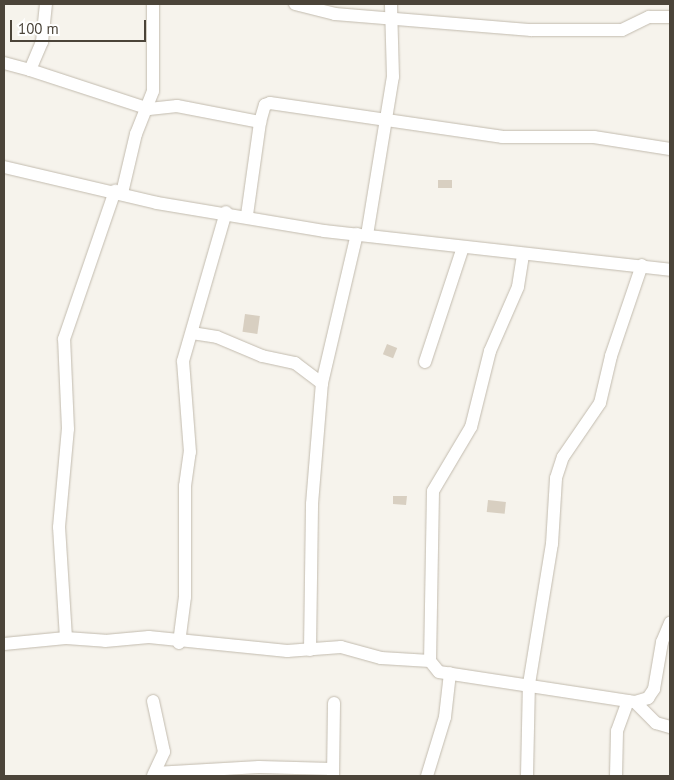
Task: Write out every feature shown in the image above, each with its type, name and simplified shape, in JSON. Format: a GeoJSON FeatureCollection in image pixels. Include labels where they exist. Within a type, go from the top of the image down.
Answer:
{"type":"FeatureCollection","features":[{"type":"Feature","properties":{"kind":"street"},"geometry":{"type":"LineString","coordinates":[[30,70],[42,42],[46,4]]}},
{"type":"Feature","properties":{"kind":"street"},"geometry":{"type":"LineString","coordinates":[[66,638],[59,528],[68,429],[64,339],[118,192],[136,134],[149,109],[154,73],[153,4]]}},
{"type":"Feature","properties":{"kind":"street"},"geometry":{"type":"LineString","coordinates":[[295,4],[335,14],[571,31],[622,30],[649,17],[670,17]]}},
{"type":"Feature","properties":{"kind":"street"},"geometry":{"type":"LineString","coordinates":[[310,650],[312,504],[322,383],[362,234],[393,76],[391,4]]}},
{"type":"Feature","properties":{"kind":"street"},"geometry":{"type":"LineString","coordinates":[[4,63],[149,109],[178,106],[260,122]]}},
{"type":"Feature","properties":{"kind":"street"},"geometry":{"type":"LineString","coordinates":[[247,215],[260,122],[265,105],[270,103],[384,118],[502,137],[594,137],[670,149]]}},
{"type":"Feature","properties":{"kind":"street"},"geometry":{"type":"LineString","coordinates":[[4,167],[118,192],[157,203],[247,215],[362,234],[523,255],[642,265],[670,270]]}},
{"type":"Feature","properties":{"kind":"street"},"geometry":{"type":"LineString","coordinates":[[179,643],[185,597],[185,486],[190,452],[183,361],[226,212]]}},
{"type":"Feature","properties":{"kind":"street"},"geometry":{"type":"LineString","coordinates":[[425,362],[463,247]]}},
{"type":"Feature","properties":{"kind":"street"},"geometry":{"type":"LineString","coordinates":[[523,255],[518,287],[490,351],[471,427],[433,491],[430,662],[434,669],[450,674],[529,684],[632,702],[648,698],[654,690],[662,642],[670,623]]}},
{"type":"Feature","properties":{"kind":"street"},"geometry":{"type":"LineString","coordinates":[[527,776],[529,684],[552,544],[556,478],[563,457],[598,409],[642,265]]}},
{"type":"Feature","properties":{"kind":"street"},"geometry":{"type":"LineString","coordinates":[[192,333],[217,337],[262,356],[295,363],[322,383]]}},
{"type":"Feature","properties":{"kind":"street"},"geometry":{"type":"LineString","coordinates":[[4,644],[66,638],[105,641],[149,637],[179,643],[310,650],[340,647],[382,658],[430,662]]}},
{"type":"Feature","properties":{"kind":"street"},"geometry":{"type":"LineString","coordinates":[[427,776],[445,717],[450,674]]}},
{"type":"Feature","properties":{"kind":"street"},"geometry":{"type":"LineString","coordinates":[[153,701],[164,752],[154,775],[259,767],[332,772],[334,703]]}},
{"type":"Feature","properties":{"kind":"street"},"geometry":{"type":"LineString","coordinates":[[632,702],[656,723],[670,727]]}},
{"type":"Feature","properties":{"kind":"street"},"geometry":{"type":"LineString","coordinates":[[616,776],[617,731],[632,702]]}},
{"type":"Feature","properties":{"kind":"building"},"geometry":{"type":"Polygon","coordinates":[[[438,180],[452,180],[452,188],[438,188],[438,180]]]}},
{"type":"Feature","properties":{"kind":"building"},"geometry":{"type":"Polygon","coordinates":[[[245,314],[260,316],[257,334],[242,332],[245,314]]]}},
{"type":"Feature","properties":{"kind":"building"},"geometry":{"type":"Polygon","coordinates":[[[387,344],[397,348],[393,358],[383,354],[387,344]]]}},
{"type":"Feature","properties":{"kind":"building"},"geometry":{"type":"Polygon","coordinates":[[[393,496],[407,496],[406,505],[393,504],[393,496]]]}},
{"type":"Feature","properties":{"kind":"building"},"geometry":{"type":"Polygon","coordinates":[[[488,500],[506,502],[505,514],[487,512],[488,500]]]}}]}
